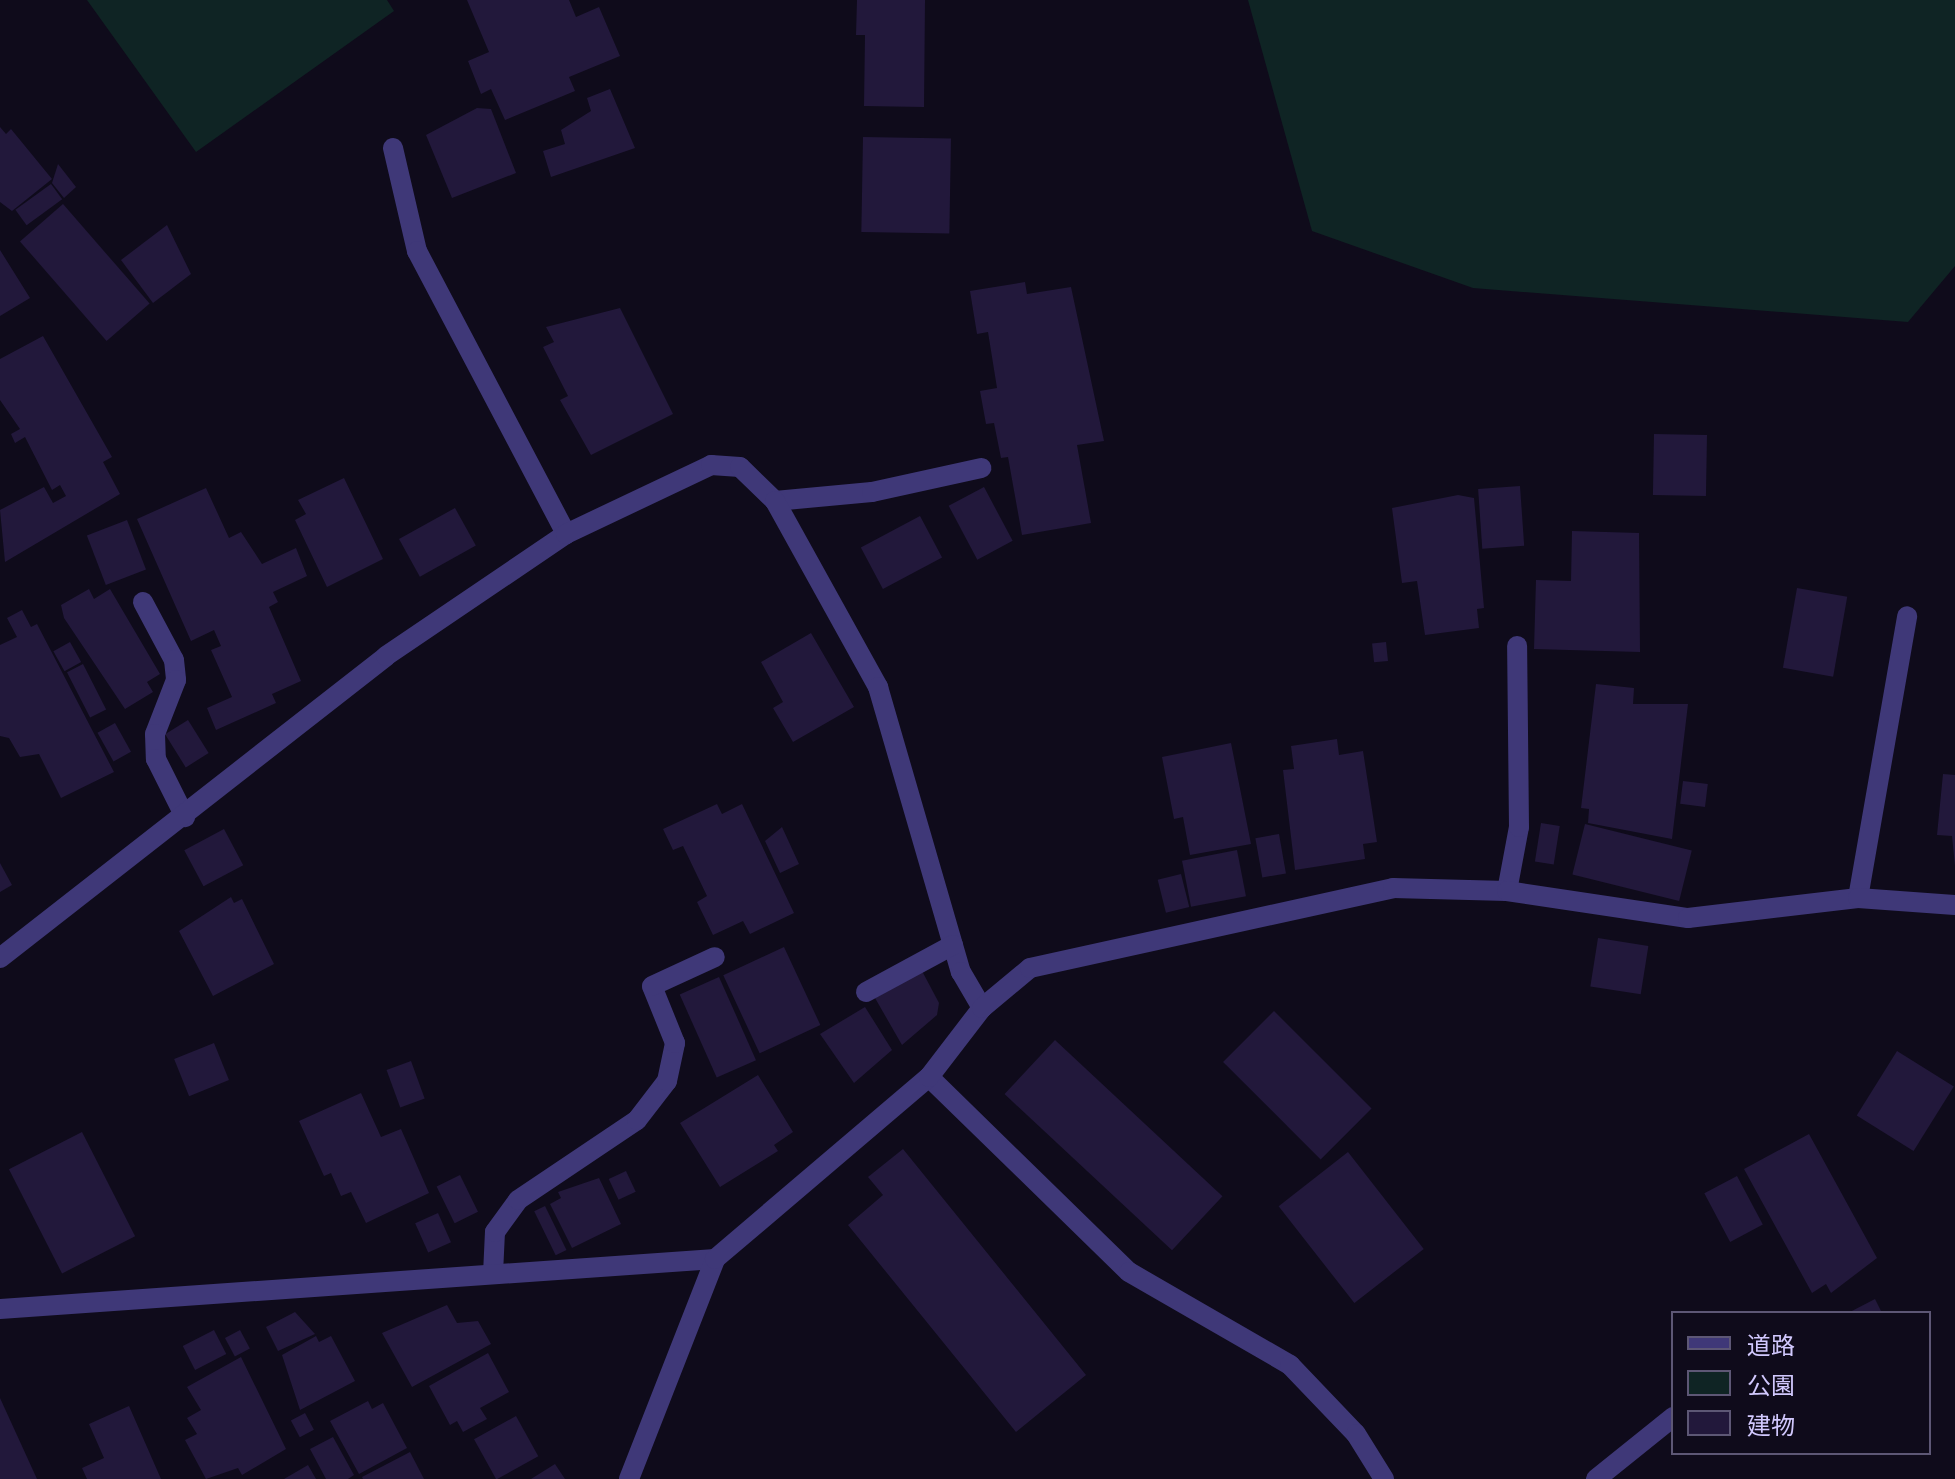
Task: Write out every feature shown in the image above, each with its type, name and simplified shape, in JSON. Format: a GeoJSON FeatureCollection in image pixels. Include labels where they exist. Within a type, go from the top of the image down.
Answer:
{"type":"FeatureCollection","features":[{"type":"Feature","properties":{"kind":"street"},"geometry":{"type":"LineString","coordinates":[[393,148],[417,251],[566,534]]}},
{"type":"Feature","properties":{"kind":"street"},"geometry":{"type":"LineString","coordinates":[[0,958],[185,817],[386,656],[566,534],[711,465],[740,467],[775,501],[878,687],[953,945],[982,1008]]}},
{"type":"Feature","properties":{"kind":"street"},"geometry":{"type":"LineString","coordinates":[[775,501],[872,492],[981,468]]}},
{"type":"Feature","properties":{"kind":"street"},"geometry":{"type":"LineString","coordinates":[[143,602],[174,660],[176,680],[155,734],[156,759],[185,817]]}},
{"type":"Feature","properties":{"kind":"street"},"geometry":{"type":"LineString","coordinates":[[1858,898],[1907,616]]}},
{"type":"Feature","properties":{"kind":"street"},"geometry":{"type":"LineString","coordinates":[[1507,891],[1519,827],[1517,646]]}},
{"type":"Feature","properties":{"kind":"street"},"geometry":{"type":"LineString","coordinates":[[629,1479],[715,1259],[929,1077],[982,1008],[1030,968],[1080,953],[1393,888],[1507,891],[1688,918],[1858,898],[1955,905]]}},
{"type":"Feature","properties":{"kind":"street"},"geometry":{"type":"LineString","coordinates":[[866,992],[953,945]]}},
{"type":"Feature","properties":{"kind":"street"},"geometry":{"type":"LineString","coordinates":[[493,1274],[495,1232],[518,1200],[637,1120],[667,1081],[675,1043],[652,986],[715,957]]}},
{"type":"Feature","properties":{"kind":"street"},"geometry":{"type":"LineString","coordinates":[[929,1077],[1129,1272],[1290,1365],[1356,1434],[1384,1479]]}},
{"type":"Feature","properties":{"kind":"street"},"geometry":{"type":"LineString","coordinates":[[0,1309],[715,1259]]}},
{"type":"Feature","properties":{"kind":"street"},"geometry":{"type":"LineString","coordinates":[[1596,1479],[1671,1419]]}},
{"type":"Feature","properties":{"kind":"green space"},"geometry":{"type":"Polygon","coordinates":[[[87,0],[387,0],[394,11],[196,152],[87,0]]]}},
{"type":"Feature","properties":{"kind":"green space"},"geometry":{"type":"Polygon","coordinates":[[[1248,0],[1955,0],[1955,266],[1908,322],[1473,288],[1312,231],[1248,0]]]}},
{"type":"Feature","properties":{"kind":"building"},"geometry":{"type":"Polygon","coordinates":[[[467,0],[569,0],[576,17],[599,7],[620,56],[569,77],[575,91],[505,120],[491,89],[481,94],[468,61],[489,52],[467,0]]]}},
{"type":"Feature","properties":{"kind":"building"},"geometry":{"type":"Polygon","coordinates":[[[857,0],[925,0],[924,107],[864,106],[865,35],[856,35],[857,0]]]}},
{"type":"Feature","properties":{"kind":"building"},"geometry":{"type":"Polygon","coordinates":[[[610,89],[635,148],[551,177],[543,151],[565,144],[561,130],[591,111],[587,98],[610,89]]]}},
{"type":"Feature","properties":{"kind":"building"},"geometry":{"type":"Polygon","coordinates":[[[477,108],[491,109],[516,173],[452,198],[426,135],[477,108]]]}},
{"type":"Feature","properties":{"kind":"building"},"geometry":{"type":"Polygon","coordinates":[[[0,127],[6,134],[11,129],[52,179],[12,211],[0,202],[0,127]]]}},
{"type":"Feature","properties":{"kind":"building"},"geometry":{"type":"Polygon","coordinates":[[[863,137],[951,139],[949,234],[861,232],[863,137]]]}},
{"type":"Feature","properties":{"kind":"building"},"geometry":{"type":"Polygon","coordinates":[[[58,164],[76,187],[64,198],[52,183],[58,164]]]}},
{"type":"Feature","properties":{"kind":"building"},"geometry":{"type":"Polygon","coordinates":[[[51,184],[62,199],[27,225],[15,210],[51,184]]]}},
{"type":"Feature","properties":{"kind":"building"},"geometry":{"type":"Polygon","coordinates":[[[63,204],[150,304],[107,341],[20,241],[63,204]]]}},
{"type":"Feature","properties":{"kind":"building"},"geometry":{"type":"Polygon","coordinates":[[[167,225],[191,274],[153,303],[121,260],[167,225]]]}},
{"type":"Feature","properties":{"kind":"building"},"geometry":{"type":"Polygon","coordinates":[[[0,250],[30,298],[0,316],[0,250]]]}},
{"type":"Feature","properties":{"kind":"building"},"geometry":{"type":"Polygon","coordinates":[[[1025,282],[1027,294],[1071,287],[1104,441],[1077,445],[1091,523],[1022,535],[1008,457],[1001,458],[994,423],[986,424],[980,391],[997,388],[988,332],[977,334],[970,291],[1025,282]]]}},
{"type":"Feature","properties":{"kind":"building"},"geometry":{"type":"Polygon","coordinates":[[[620,308],[673,414],[591,455],[560,400],[568,396],[543,347],[554,342],[546,327],[620,308]]]}},
{"type":"Feature","properties":{"kind":"building"},"geometry":{"type":"Polygon","coordinates":[[[43,336],[112,457],[103,462],[120,494],[5,562],[0,510],[44,487],[53,503],[66,496],[60,485],[52,490],[25,437],[15,443],[11,434],[20,429],[0,400],[0,359],[43,336]]]}},
{"type":"Feature","properties":{"kind":"building"},"geometry":{"type":"Polygon","coordinates":[[[1654,434],[1707,435],[1706,496],[1653,495],[1654,434]]]}},
{"type":"Feature","properties":{"kind":"building"},"geometry":{"type":"Polygon","coordinates":[[[344,478],[383,559],[327,587],[295,520],[306,514],[298,500],[344,478]]]}},
{"type":"Feature","properties":{"kind":"building"},"geometry":{"type":"Polygon","coordinates":[[[1520,486],[1524,546],[1482,549],[1478,489],[1520,486]]]}},
{"type":"Feature","properties":{"kind":"building"},"geometry":{"type":"Polygon","coordinates":[[[984,487],[1013,541],[977,560],[949,506],[984,487]]]}},
{"type":"Feature","properties":{"kind":"building"},"geometry":{"type":"Polygon","coordinates":[[[206,488],[229,538],[241,532],[262,564],[296,548],[307,576],[273,592],[278,602],[269,607],[301,681],[272,694],[276,703],[216,730],[207,708],[232,697],[211,650],[221,646],[214,630],[191,641],[137,519],[206,488]]]}},
{"type":"Feature","properties":{"kind":"building"},"geometry":{"type":"Polygon","coordinates":[[[1458,495],[1474,498],[1484,608],[1477,609],[1479,628],[1425,635],[1417,581],[1402,583],[1392,508],[1458,495]]]}},
{"type":"Feature","properties":{"kind":"building"},"geometry":{"type":"Polygon","coordinates":[[[455,508],[476,546],[420,577],[399,539],[455,508]]]}},
{"type":"Feature","properties":{"kind":"building"},"geometry":{"type":"Polygon","coordinates":[[[920,516],[942,557],[883,589],[861,547],[920,516]]]}},
{"type":"Feature","properties":{"kind":"building"},"geometry":{"type":"Polygon","coordinates":[[[127,520],[146,569],[106,585],[87,535],[127,520]]]}},
{"type":"Feature","properties":{"kind":"building"},"geometry":{"type":"Polygon","coordinates":[[[1572,531],[1639,533],[1640,652],[1534,649],[1536,580],[1571,581],[1572,531]]]}},
{"type":"Feature","properties":{"kind":"building"},"geometry":{"type":"Polygon","coordinates":[[[1797,588],[1847,597],[1833,677],[1783,668],[1797,588]]]}},
{"type":"Feature","properties":{"kind":"building"},"geometry":{"type":"Polygon","coordinates":[[[89,589],[94,599],[110,589],[160,674],[147,682],[153,692],[125,709],[64,618],[61,605],[89,589]]]}},
{"type":"Feature","properties":{"kind":"building"},"geometry":{"type":"Polygon","coordinates":[[[22,610],[31,627],[37,624],[114,772],[61,798],[39,754],[20,757],[9,738],[0,736],[0,645],[17,637],[7,618],[22,610]]]}},
{"type":"Feature","properties":{"kind":"building"},"geometry":{"type":"Polygon","coordinates":[[[811,633],[854,707],[793,742],[773,708],[783,702],[761,662],[811,633]]]}},
{"type":"Feature","properties":{"kind":"building"},"geometry":{"type":"Polygon","coordinates":[[[70,642],[81,662],[65,671],[53,651],[70,642]]]}},
{"type":"Feature","properties":{"kind":"building"},"geometry":{"type":"Polygon","coordinates":[[[1386,642],[1388,661],[1374,662],[1372,643],[1386,642]]]}},
{"type":"Feature","properties":{"kind":"building"},"geometry":{"type":"Polygon","coordinates":[[[83,664],[106,709],[90,718],[67,672],[83,664]]]}},
{"type":"Feature","properties":{"kind":"building"},"geometry":{"type":"Polygon","coordinates":[[[1596,684],[1634,688],[1633,704],[1688,704],[1672,839],[1588,823],[1589,809],[1581,808],[1596,684]]]}},
{"type":"Feature","properties":{"kind":"building"},"geometry":{"type":"Polygon","coordinates":[[[188,720],[209,753],[186,767],[165,734],[188,720]]]}},
{"type":"Feature","properties":{"kind":"building"},"geometry":{"type":"Polygon","coordinates":[[[115,723],[131,752],[114,762],[98,733],[115,723]]]}},
{"type":"Feature","properties":{"kind":"building"},"geometry":{"type":"Polygon","coordinates":[[[1337,739],[1339,755],[1363,751],[1377,842],[1363,844],[1365,859],[1295,870],[1283,770],[1294,769],[1291,746],[1337,739]]]}},
{"type":"Feature","properties":{"kind":"building"},"geometry":{"type":"Polygon","coordinates":[[[1231,743],[1251,844],[1190,855],[1183,817],[1174,819],[1162,757],[1231,743]]]}},
{"type":"Feature","properties":{"kind":"building"},"geometry":{"type":"Polygon","coordinates":[[[1943,774],[1955,775],[1955,866],[1952,836],[1937,835],[1943,774]]]}},
{"type":"Feature","properties":{"kind":"building"},"geometry":{"type":"Polygon","coordinates":[[[1683,781],[1708,784],[1705,807],[1680,804],[1683,781]]]}},
{"type":"Feature","properties":{"kind":"building"},"geometry":{"type":"Polygon","coordinates":[[[717,804],[722,814],[742,804],[794,913],[750,934],[743,921],[713,935],[697,902],[707,896],[683,846],[673,850],[663,829],[717,804]]]}},
{"type":"Feature","properties":{"kind":"building"},"geometry":{"type":"Polygon","coordinates":[[[1541,823],[1560,826],[1554,864],[1535,862],[1541,823]]]}},
{"type":"Feature","properties":{"kind":"building"},"geometry":{"type":"Polygon","coordinates":[[[1585,824],[1692,851],[1679,901],[1572,874],[1585,824]]]}},
{"type":"Feature","properties":{"kind":"building"},"geometry":{"type":"Polygon","coordinates":[[[782,827],[799,864],[780,873],[765,841],[782,827]]]}},
{"type":"Feature","properties":{"kind":"building"},"geometry":{"type":"Polygon","coordinates":[[[224,829],[243,865],[204,886],[184,850],[224,829]]]}},
{"type":"Feature","properties":{"kind":"building"},"geometry":{"type":"Polygon","coordinates":[[[1279,834],[1286,873],[1262,878],[1255,838],[1279,834]]]}},
{"type":"Feature","properties":{"kind":"building"},"geometry":{"type":"Polygon","coordinates":[[[1237,850],[1246,896],[1191,907],[1182,861],[1237,850]]]}},
{"type":"Feature","properties":{"kind":"building"},"geometry":{"type":"Polygon","coordinates":[[[0,863],[12,885],[0,892],[0,863]]]}},
{"type":"Feature","properties":{"kind":"building"},"geometry":{"type":"Polygon","coordinates":[[[1181,874],[1189,907],[1166,913],[1158,880],[1181,874]]]}},
{"type":"Feature","properties":{"kind":"building"},"geometry":{"type":"Polygon","coordinates":[[[231,897],[234,903],[242,899],[274,964],[213,996],[179,931],[231,897]]]}},
{"type":"Feature","properties":{"kind":"building"},"geometry":{"type":"Polygon","coordinates":[[[1598,938],[1648,946],[1641,994],[1590,986],[1598,938]]]}},
{"type":"Feature","properties":{"kind":"building"},"geometry":{"type":"Polygon","coordinates":[[[784,947],[820,1025],[760,1053],[723,975],[784,947]]]}},
{"type":"Feature","properties":{"kind":"building"},"geometry":{"type":"Polygon","coordinates":[[[922,971],[939,1003],[937,1015],[902,1045],[875,998],[922,971]]]}},
{"type":"Feature","properties":{"kind":"building"},"geometry":{"type":"Polygon","coordinates":[[[719,977],[756,1060],[717,1078],[680,994],[719,977]]]}},
{"type":"Feature","properties":{"kind":"building"},"geometry":{"type":"Polygon","coordinates":[[[865,1007],[892,1050],[854,1083],[820,1034],[865,1007]]]}},
{"type":"Feature","properties":{"kind":"building"},"geometry":{"type":"Polygon","coordinates":[[[1274,1011],[1372,1109],[1321,1159],[1223,1062],[1274,1011]]]}},
{"type":"Feature","properties":{"kind":"building"},"geometry":{"type":"Polygon","coordinates":[[[1055,1040],[1222,1196],[1172,1250],[1005,1094],[1055,1040]]]}},
{"type":"Feature","properties":{"kind":"building"},"geometry":{"type":"Polygon","coordinates":[[[214,1043],[229,1080],[189,1096],[174,1059],[214,1043]]]}},
{"type":"Feature","properties":{"kind":"building"},"geometry":{"type":"Polygon","coordinates":[[[1897,1051],[1954,1087],[1914,1151],[1857,1115],[1897,1051]]]}},
{"type":"Feature","properties":{"kind":"building"},"geometry":{"type":"Polygon","coordinates":[[[411,1061],[425,1099],[400,1107],[387,1070],[411,1061]]]}},
{"type":"Feature","properties":{"kind":"building"},"geometry":{"type":"Polygon","coordinates":[[[758,1075],[793,1132],[774,1145],[778,1151],[720,1187],[680,1123],[758,1075]]]}},
{"type":"Feature","properties":{"kind":"building"},"geometry":{"type":"Polygon","coordinates":[[[361,1093],[381,1137],[401,1129],[429,1193],[366,1223],[351,1192],[341,1196],[331,1173],[324,1176],[299,1121],[361,1093]]]}},
{"type":"Feature","properties":{"kind":"building"},"geometry":{"type":"Polygon","coordinates":[[[82,1132],[135,1236],[62,1273],[9,1169],[82,1132]]]}},
{"type":"Feature","properties":{"kind":"building"},"geometry":{"type":"Polygon","coordinates":[[[1809,1134],[1877,1258],[1831,1293],[1826,1284],[1812,1293],[1744,1169],[1809,1134]]]}},
{"type":"Feature","properties":{"kind":"building"},"geometry":{"type":"Polygon","coordinates":[[[903,1149],[1086,1375],[1016,1432],[848,1225],[883,1195],[868,1177],[903,1149]]]}},
{"type":"Feature","properties":{"kind":"building"},"geometry":{"type":"Polygon","coordinates":[[[1348,1152],[1424,1249],[1354,1303],[1279,1206],[1348,1152]]]}},
{"type":"Feature","properties":{"kind":"building"},"geometry":{"type":"Polygon","coordinates":[[[626,1171],[636,1192],[619,1200],[609,1179],[626,1171]]]}},
{"type":"Feature","properties":{"kind":"building"},"geometry":{"type":"Polygon","coordinates":[[[460,1175],[478,1212],[455,1223],[437,1186],[460,1175]]]}},
{"type":"Feature","properties":{"kind":"building"},"geometry":{"type":"Polygon","coordinates":[[[1737,1176],[1763,1225],[1730,1242],[1704,1193],[1737,1176]]]}},
{"type":"Feature","properties":{"kind":"building"},"geometry":{"type":"Polygon","coordinates":[[[599,1178],[621,1224],[572,1248],[550,1204],[561,1198],[558,1192],[599,1178]]]}},
{"type":"Feature","properties":{"kind":"building"},"geometry":{"type":"Polygon","coordinates":[[[545,1206],[566,1250],[556,1255],[534,1211],[545,1206]]]}},
{"type":"Feature","properties":{"kind":"building"},"geometry":{"type":"Polygon","coordinates":[[[438,1213],[451,1242],[428,1252],[415,1223],[438,1213]]]}},
{"type":"Feature","properties":{"kind":"building"},"geometry":{"type":"Polygon","coordinates":[[[1875,1299],[1881,1311],[1852,1311],[1875,1299]]]}},
{"type":"Feature","properties":{"kind":"building"},"geometry":{"type":"Polygon","coordinates":[[[447,1305],[457,1323],[478,1321],[491,1344],[412,1387],[382,1333],[447,1305]]]}},
{"type":"Feature","properties":{"kind":"building"},"geometry":{"type":"Polygon","coordinates":[[[295,1312],[315,1334],[278,1351],[266,1327],[295,1312]]]}},
{"type":"Feature","properties":{"kind":"building"},"geometry":{"type":"Polygon","coordinates":[[[214,1330],[226,1354],[195,1370],[183,1346],[214,1330]]]}},
{"type":"Feature","properties":{"kind":"building"},"geometry":{"type":"Polygon","coordinates":[[[240,1330],[250,1349],[235,1357],[225,1338],[240,1330]]]}},
{"type":"Feature","properties":{"kind":"building"},"geometry":{"type":"Polygon","coordinates":[[[316,1336],[319,1342],[331,1336],[355,1381],[300,1410],[282,1355],[316,1336]]]}},
{"type":"Feature","properties":{"kind":"building"},"geometry":{"type":"Polygon","coordinates":[[[488,1353],[509,1392],[480,1408],[487,1419],[463,1432],[457,1421],[450,1425],[429,1386],[488,1353]]]}},
{"type":"Feature","properties":{"kind":"building"},"geometry":{"type":"Polygon","coordinates":[[[241,1357],[286,1449],[242,1475],[238,1468],[206,1479],[185,1440],[197,1434],[187,1418],[201,1410],[187,1387],[241,1357]]]}},
{"type":"Feature","properties":{"kind":"building"},"geometry":{"type":"Polygon","coordinates":[[[0,1398],[37,1479],[0,1479],[0,1398]]]}},
{"type":"Feature","properties":{"kind":"building"},"geometry":{"type":"Polygon","coordinates":[[[368,1401],[372,1409],[383,1403],[407,1448],[359,1474],[330,1421],[368,1401]]]}},
{"type":"Feature","properties":{"kind":"building"},"geometry":{"type":"Polygon","coordinates":[[[129,1406],[161,1479],[87,1479],[82,1468],[104,1458],[89,1424],[129,1406]]]}},
{"type":"Feature","properties":{"kind":"building"},"geometry":{"type":"Polygon","coordinates":[[[305,1413],[314,1430],[300,1437],[291,1421],[305,1413]]]}},
{"type":"Feature","properties":{"kind":"building"},"geometry":{"type":"Polygon","coordinates":[[[516,1416],[538,1456],[496,1479],[474,1439],[516,1416]]]}},
{"type":"Feature","properties":{"kind":"building"},"geometry":{"type":"Polygon","coordinates":[[[333,1437],[354,1475],[348,1479],[326,1479],[310,1449],[333,1437]]]}},
{"type":"Feature","properties":{"kind":"building"},"geometry":{"type":"Polygon","coordinates":[[[410,1452],[424,1479],[363,1479],[362,1477],[410,1452]]]}},
{"type":"Feature","properties":{"kind":"building"},"geometry":{"type":"Polygon","coordinates":[[[555,1464],[565,1479],[531,1479],[555,1464]]]}},
{"type":"Feature","properties":{"kind":"building"},"geometry":{"type":"Polygon","coordinates":[[[308,1465],[316,1479],[284,1479],[308,1465]]]}}]}
